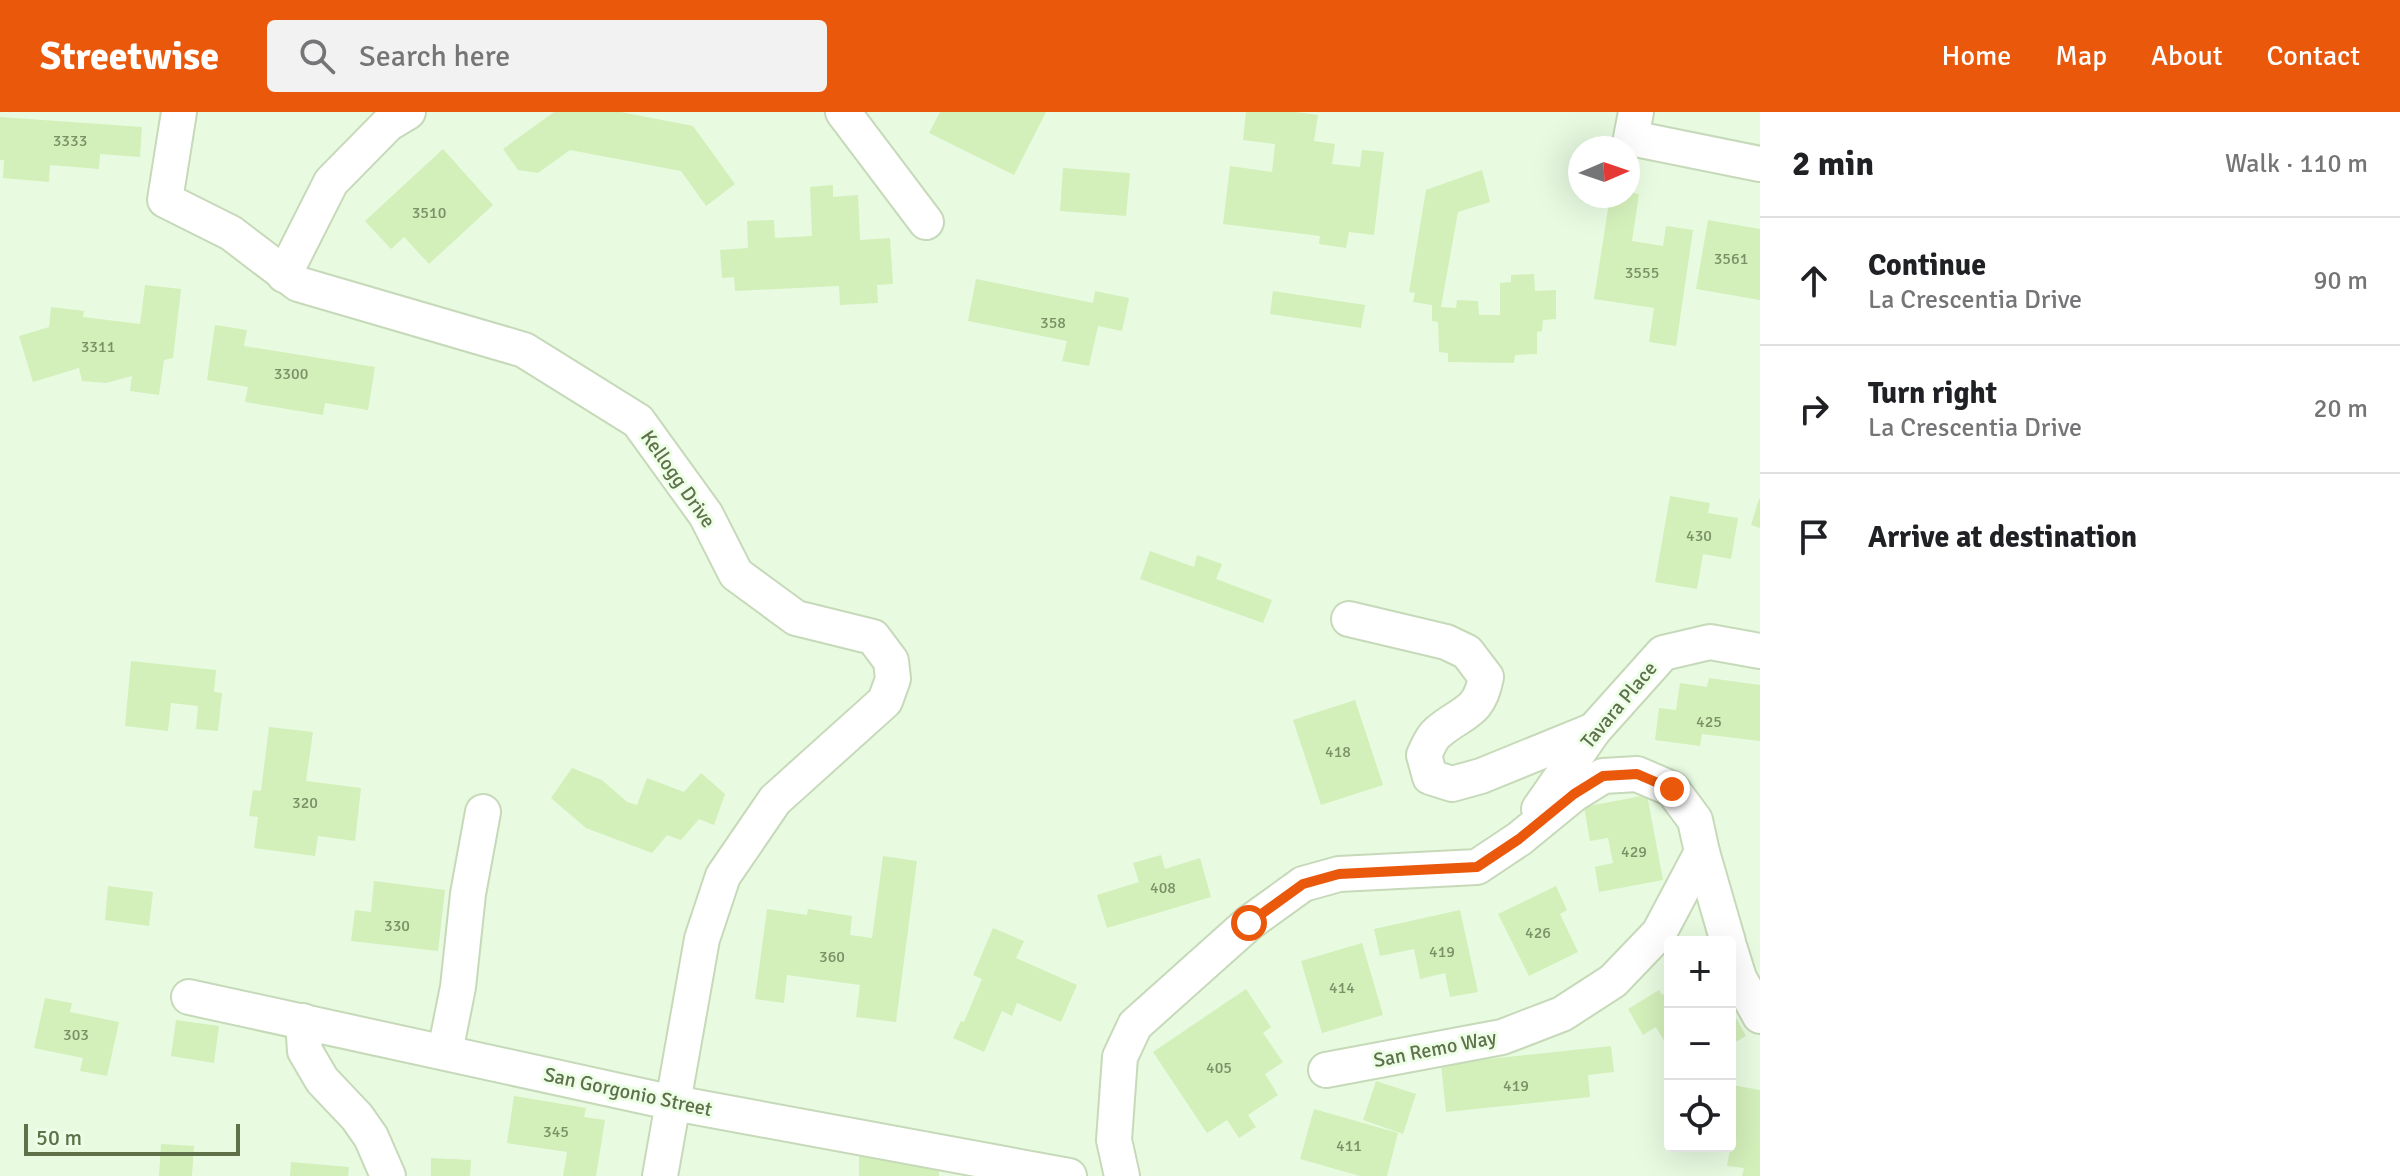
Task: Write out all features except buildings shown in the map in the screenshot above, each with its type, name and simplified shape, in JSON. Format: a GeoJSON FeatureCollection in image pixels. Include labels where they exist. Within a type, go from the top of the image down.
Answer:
{"type":"FeatureCollection","features":[{"type":"Feature","properties":{"kind":"street","name":"Kellogg Drive"},"geometry":{"type":"LineString","coordinates":[[179,112],[165,200],[231,233],[298,284],[524,350],[638,421],[706,515],[736,574],[796,618],[873,637],[891,661],[893,679],[885,701],[775,800],[723,876],[702,939],[660,1176]]}},
{"type":"Feature","properties":{"kind":"street"},"geometry":{"type":"LineString","coordinates":[[284,275],[331,182],[388,124],[408,112]]}},
{"type":"Feature","properties":{"kind":"street"},"geometry":{"type":"LineString","coordinates":[[843,112],[926,222]]}},
{"type":"Feature","properties":{"kind":"street"},"geometry":{"type":"LineString","coordinates":[[1636,112],[1631,138],[1760,164]]}},
{"type":"Feature","properties":{"kind":"street"},"geometry":{"type":"LineString","coordinates":[[1349,619],[1446,642],[1467,652],[1486,677],[1483,696],[1472,708],[1434,734],[1424,755],[1430,777],[1452,784],[1481,776],[1594,730]]}},
{"type":"Feature","properties":{"kind":"street","name":"Tavara Place"},"geometry":{"type":"LineString","coordinates":[[1519,839],[1594,730],[1663,653],[1710,642],[1760,651]]}},
{"type":"Feature","properties":{"kind":"street"},"geometry":{"type":"LineString","coordinates":[[1122,1176],[1114,1140],[1120,1057],[1135,1025],[1249,923],[1303,884],[1339,874],[1477,867],[1603,776],[1637,774],[1672,789],[1695,820],[1726,936]]}},
{"type":"Feature","properties":{"kind":"street"},"geometry":{"type":"LineString","coordinates":[[445,1052],[458,987],[468,894],[483,812]]}},
{"type":"Feature","properties":{"kind":"street","name":"San Remo Way"},"geometry":{"type":"LineString","coordinates":[[1326,1070],[1502,1037],[1562,1014],[1613,981],[1659,933],[1702,852]]}},
{"type":"Feature","properties":{"kind":"street"},"geometry":{"type":"LineString","coordinates":[[1736,968],[1760,1016]]}},
{"type":"Feature","properties":{"kind":"street","name":"San Gorgonio Street"},"geometry":{"type":"LineString","coordinates":[[189,997],[674,1103],[1069,1176]]}},
{"type":"Feature","properties":{"kind":"street"},"geometry":{"type":"LineString","coordinates":[[303,1021],[305,1051],[322,1080],[357,1117],[371,1137],[388,1176]]}},
{"type":"Feature","properties":{"kind":"route"},"geometry":{"type":"LineString","coordinates":[[1249,923],[1303,884],[1339,874],[1477,867],[1603,776],[1637,774],[1672,789]]}}]}
